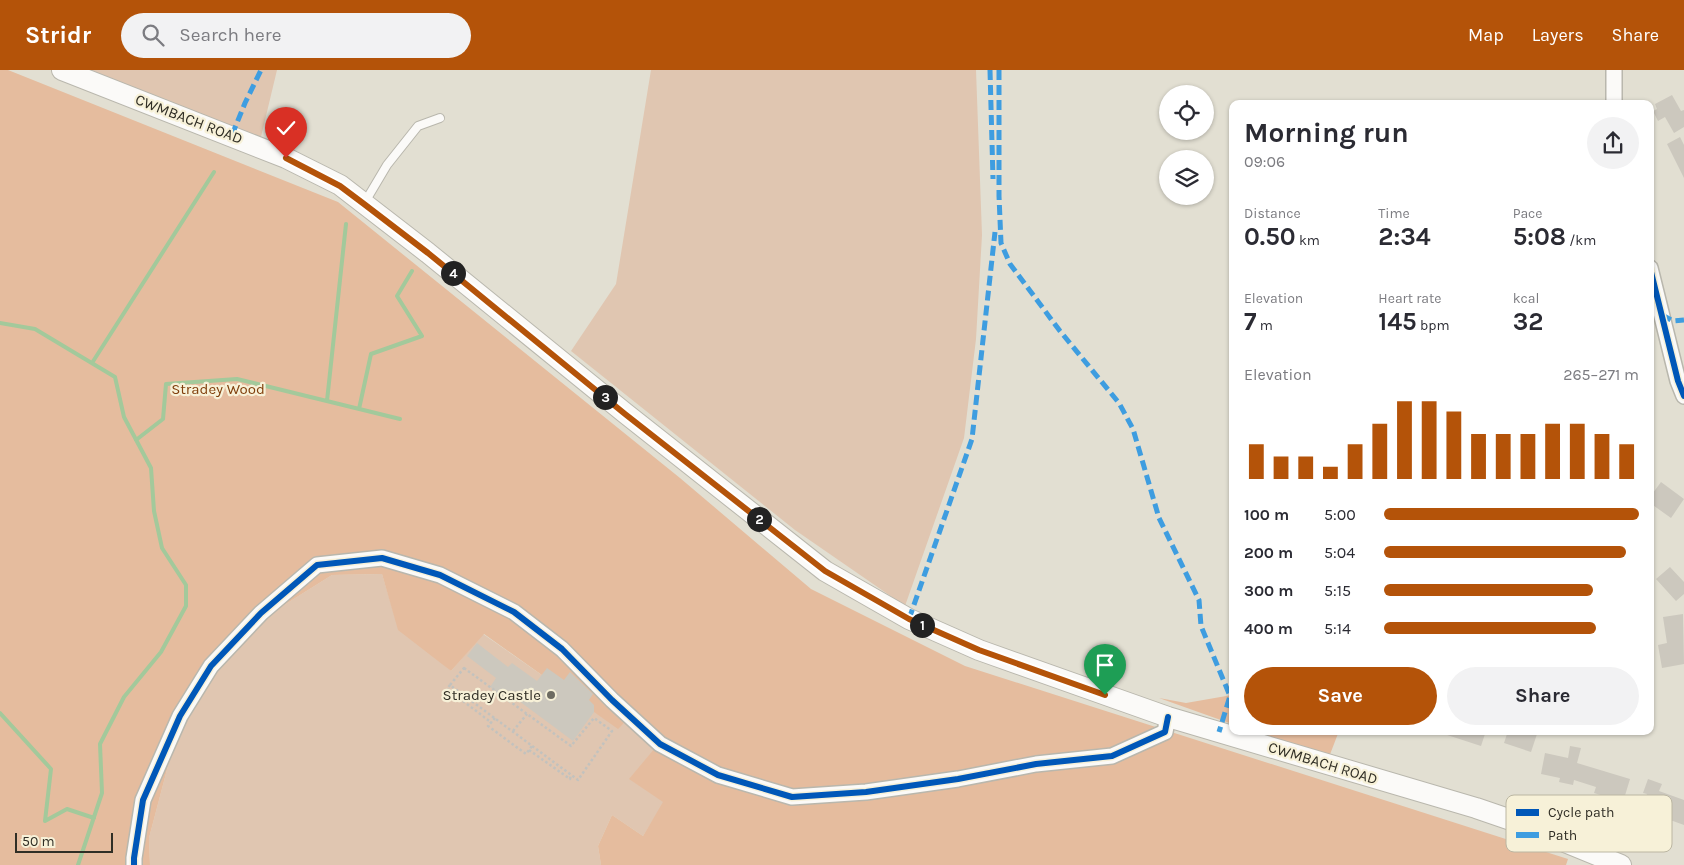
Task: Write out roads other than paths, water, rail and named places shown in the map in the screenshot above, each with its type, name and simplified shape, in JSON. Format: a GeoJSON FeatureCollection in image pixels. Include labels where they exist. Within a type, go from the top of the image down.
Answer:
{"type":"FeatureCollection","features":[{"type":"Feature","properties":{"kind":"main road","name":"CWMBACH ROAD"},"geometry":{"type":"LineString","coordinates":[[62,70],[286,158],[340,186],[428,253],[625,414],[825,571],[909,619],[979,650],[1168,717],[1506,818]]}},
{"type":"Feature","properties":{"kind":"main road","name":"CWMBACH ROAD"},"geometry":{"type":"LineString","coordinates":[[1572,852],[1584,858],[1621,865]]}},
{"type":"Feature","properties":{"kind":"street"},"geometry":{"type":"LineString","coordinates":[[1614,70],[1614,100]]}},
{"type":"Feature","properties":{"kind":"street"},"geometry":{"type":"LineString","coordinates":[[1654,284],[1678,381],[1684,396]]}},
{"type":"Feature","properties":{"kind":"street"},"geometry":{"type":"LineString","coordinates":[[134,865],[143,800],[180,716],[211,666],[261,613],[317,565],[382,558],[440,575],[514,612],[562,650],[660,744],[718,775],[792,797],[866,792],[958,779],[1036,764],[1112,756],[1165,732],[1168,717]]}},
{"type":"Feature","properties":{"kind":"lane"},"geometry":{"type":"LineString","coordinates":[[364,204],[387,165],[418,126],[440,118]]}},
{"type":"Feature","properties":{"kind":"waterway"},"geometry":{"type":"LineString","coordinates":[[92,363],[214,172]]}},
{"type":"Feature","properties":{"kind":"waterway"},"geometry":{"type":"LineString","coordinates":[[327,401],[346,224]]}},
{"type":"Feature","properties":{"kind":"waterway"},"geometry":{"type":"LineString","coordinates":[[359,409],[371,354],[422,336],[397,296],[412,271]]}},
{"type":"Feature","properties":{"kind":"waterway"},"geometry":{"type":"LineString","coordinates":[[0,323],[35,329],[115,377],[124,417],[151,468],[154,511],[162,548],[186,585],[186,606],[161,652],[124,697],[100,744],[102,793],[78,865]]}},
{"type":"Feature","properties":{"kind":"waterway"},"geometry":{"type":"LineString","coordinates":[[136,440],[163,419],[166,384],[237,379],[400,419]]}},
{"type":"Feature","properties":{"kind":"waterway"},"geometry":{"type":"LineString","coordinates":[[0,713],[51,769],[45,821],[67,809],[94,818]]}},
{"type":"Feature","properties":{"kind":"place","name":"Stradey Castle"},"geometry":{"type":"Point","coordinates":[551,695]}},
{"type":"Feature","properties":{"kind":"park label","name":"Stradey Wood"},"geometry":{"type":"Point","coordinates":[218,389]}}]}
